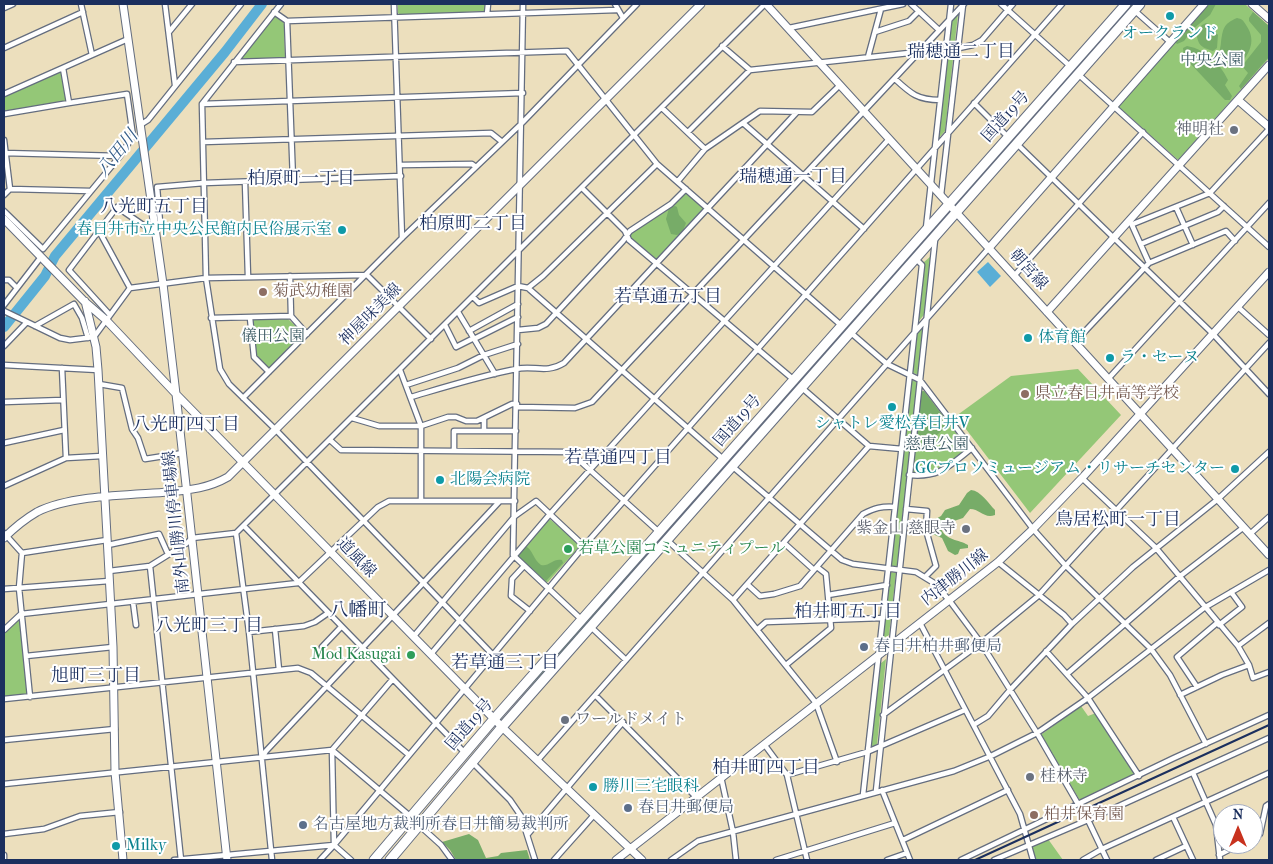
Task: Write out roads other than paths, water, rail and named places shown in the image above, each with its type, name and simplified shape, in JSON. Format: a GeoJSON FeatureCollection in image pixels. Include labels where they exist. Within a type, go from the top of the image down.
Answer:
{"type":"FeatureCollection","features":[{"type":"Feature","properties":{"kind":"highway","name":"国道19号"},"geometry":{"type":"LineString","coordinates":[[374,860],[494,719],[1126,4]]}},
{"type":"Feature","properties":{"kind":"highway","name":"国道19号"},"geometry":{"type":"LineString","coordinates":[[390,860],[502,727],[1137,7]]}},
{"type":"Feature","properties":{"kind":"street"},"geometry":{"type":"LineString","coordinates":[[4,8],[13,4]]}},
{"type":"Feature","properties":{"kind":"street"},"geometry":{"type":"LineString","coordinates":[[81,4],[92,55]]}},
{"type":"Feature","properties":{"kind":"street","name":"南外山勝川停車場線"},"geometry":{"type":"LineString","coordinates":[[123,4],[176,394],[226,857]]}},
{"type":"Feature","properties":{"kind":"street"},"geometry":{"type":"LineString","coordinates":[[165,4],[175,86]]}},
{"type":"Feature","properties":{"kind":"street"},"geometry":{"type":"LineString","coordinates":[[169,32],[192,4]]}},
{"type":"Feature","properties":{"kind":"street"},"geometry":{"type":"LineString","coordinates":[[140,125],[148,120],[241,4]]}},
{"type":"Feature","properties":{"kind":"street"},"geometry":{"type":"LineString","coordinates":[[281,4],[202,104],[206,278],[220,370],[229,384],[443,601],[493,655]]}},
{"type":"Feature","properties":{"kind":"street"},"geometry":{"type":"LineString","coordinates":[[394,4],[402,238]]}},
{"type":"Feature","properties":{"kind":"street"},"geometry":{"type":"LineString","coordinates":[[487,14],[488,4]]}},
{"type":"Feature","properties":{"kind":"street"},"geometry":{"type":"LineString","coordinates":[[513,556],[518,369],[518,251],[523,93],[523,4]]}},
{"type":"Feature","properties":{"kind":"street"},"geometry":{"type":"LineString","coordinates":[[615,4],[623,18]]}},
{"type":"Feature","properties":{"kind":"street"},"geometry":{"type":"LineString","coordinates":[[243,398],[402,238],[501,141],[522,123],[637,4]]}},
{"type":"Feature","properties":{"kind":"street","name":"神屋味美線"},"geometry":{"type":"LineString","coordinates":[[5,535],[26,518],[48,508],[68,502],[187,490],[206,487],[221,481],[234,471],[276,430],[701,4]]}},
{"type":"Feature","properties":{"kind":"street"},"geometry":{"type":"LineString","coordinates":[[109,571],[150,566],[188,543],[192,538],[236,533],[766,4]]}},
{"type":"Feature","properties":{"kind":"street","name":"朝宮線"},"geometry":{"type":"LineString","coordinates":[[766,4],[1269,555]]}},
{"type":"Feature","properties":{"kind":"street"},"geometry":{"type":"LineString","coordinates":[[789,28],[903,4]]}},
{"type":"Feature","properties":{"kind":"street"},"geometry":{"type":"LineString","coordinates":[[911,4],[939,30]]}},
{"type":"Feature","properties":{"kind":"street"},"geometry":{"type":"LineString","coordinates":[[925,232],[951,4]]}},
{"type":"Feature","properties":{"kind":"street"},"geometry":{"type":"LineString","coordinates":[[352,418],[379,426],[421,426],[448,417],[476,421],[512,404],[575,408],[592,402],[963,4]]}},
{"type":"Feature","properties":{"kind":"street"},"geometry":{"type":"LineString","coordinates":[[941,195],[963,4]]}},
{"type":"Feature","properties":{"kind":"street"},"geometry":{"type":"LineString","coordinates":[[1001,4],[1071,67]]}},
{"type":"Feature","properties":{"kind":"street"},"geometry":{"type":"LineString","coordinates":[[958,48],[973,45],[982,40],[1013,4]]}},
{"type":"Feature","properties":{"kind":"street"},"geometry":{"type":"LineString","coordinates":[[320,860],[584,546],[1062,4]]}},
{"type":"Feature","properties":{"kind":"street"},"geometry":{"type":"LineString","coordinates":[[537,761],[1204,4]]}},
{"type":"Feature","properties":{"kind":"street"},"geometry":{"type":"LineString","coordinates":[[1254,5],[1269,20]]}},
{"type":"Feature","properties":{"kind":"street"},"geometry":{"type":"LineString","coordinates":[[1137,7],[1170,42]]}},
{"type":"Feature","properties":{"kind":"street"},"geometry":{"type":"LineString","coordinates":[[868,58],[881,9]]}},
{"type":"Feature","properties":{"kind":"street"},"geometry":{"type":"LineString","coordinates":[[274,12],[287,21],[617,10]]}},
{"type":"Feature","properties":{"kind":"street"},"geometry":{"type":"LineString","coordinates":[[875,32],[909,21],[919,11]]}},
{"type":"Feature","properties":{"kind":"street"},"geometry":{"type":"LineString","coordinates":[[4,47],[83,12]]}},
{"type":"Feature","properties":{"kind":"street"},"geometry":{"type":"LineString","coordinates":[[287,21],[292,180]]}},
{"type":"Feature","properties":{"kind":"street"},"geometry":{"type":"LineString","coordinates":[[4,94],[128,39]]}},
{"type":"Feature","properties":{"kind":"street"},"geometry":{"type":"LineString","coordinates":[[722,46],[750,70]]}},
{"type":"Feature","properties":{"kind":"street"},"geometry":{"type":"LineString","coordinates":[[234,62],[567,51],[657,164],[842,326]]}},
{"type":"Feature","properties":{"kind":"street"},"geometry":{"type":"LineString","coordinates":[[688,132],[750,70],[909,53],[917,55]]}},
{"type":"Feature","properties":{"kind":"street"},"geometry":{"type":"LineString","coordinates":[[1047,312],[1113,238],[1131,223],[1179,165],[1269,65]]}},
{"type":"Feature","properties":{"kind":"street"},"geometry":{"type":"LineString","coordinates":[[63,68],[69,103]]}},
{"type":"Feature","properties":{"kind":"street"},"geometry":{"type":"LineString","coordinates":[[1078,74],[1269,247]]}},
{"type":"Feature","properties":{"kind":"street"},"geometry":{"type":"LineString","coordinates":[[895,79],[913,95],[920,98],[940,100]]}},
{"type":"Feature","properties":{"kind":"street"},"geometry":{"type":"LineString","coordinates":[[678,181],[705,149],[760,111],[812,112],[840,85]]}},
{"type":"Feature","properties":{"kind":"street"},"geometry":{"type":"LineString","coordinates":[[202,104],[523,93]]}},
{"type":"Feature","properties":{"kind":"street"},"geometry":{"type":"LineString","coordinates":[[4,114],[127,94],[133,136],[120,156],[42,250],[4,211]]}},
{"type":"Feature","properties":{"kind":"street"},"geometry":{"type":"LineString","coordinates":[[1131,223],[1210,194],[1269,128],[1238,100]]}},
{"type":"Feature","properties":{"kind":"street"},"geometry":{"type":"LineString","coordinates":[[974,103],[1008,137]]}},
{"type":"Feature","properties":{"kind":"street"},"geometry":{"type":"LineString","coordinates":[[662,108],[705,149]]}},
{"type":"Feature","properties":{"kind":"street"},"geometry":{"type":"LineString","coordinates":[[410,397],[518,369],[545,370],[559,366],[657,264],[796,112]]}},
{"type":"Feature","properties":{"kind":"street"},"geometry":{"type":"LineString","coordinates":[[743,123],[864,229]]}},
{"type":"Feature","properties":{"kind":"street"},"geometry":{"type":"LineString","coordinates":[[1014,276],[1143,132]]}},
{"type":"Feature","properties":{"kind":"street"},"geometry":{"type":"LineString","coordinates":[[203,142],[491,133],[501,141]]}},
{"type":"Feature","properties":{"kind":"street"},"geometry":{"type":"LineString","coordinates":[[431,654],[550,514],[889,139]]}},
{"type":"Feature","properties":{"kind":"street"},"geometry":{"type":"LineString","coordinates":[[4,140],[10,189]]}},
{"type":"Feature","properties":{"kind":"street"},"geometry":{"type":"LineString","coordinates":[[1017,144],[1213,334],[1269,392]]}},
{"type":"Feature","properties":{"kind":"street"},"geometry":{"type":"LineString","coordinates":[[5,153],[120,156]]}},
{"type":"Feature","properties":{"kind":"street"},"geometry":{"type":"LineString","coordinates":[[400,165],[472,164],[476,167]]}},
{"type":"Feature","properties":{"kind":"street"},"geometry":{"type":"LineString","coordinates":[[528,288],[543,276],[657,164]]}},
{"type":"Feature","properties":{"kind":"street"},"geometry":{"type":"LineString","coordinates":[[108,318],[69,270],[117,207],[146,227],[154,228],[160,222],[157,187],[204,183],[401,176]]}},
{"type":"Feature","properties":{"kind":"street"},"geometry":{"type":"LineString","coordinates":[[245,182],[248,277]]}},
{"type":"Feature","properties":{"kind":"street"},"geometry":{"type":"LineString","coordinates":[[582,188],[607,212],[627,236],[657,264],[794,380]]}},
{"type":"Feature","properties":{"kind":"street"},"geometry":{"type":"LineString","coordinates":[[4,195],[10,189],[91,191]]}},
{"type":"Feature","properties":{"kind":"street"},"geometry":{"type":"LineString","coordinates":[[518,330],[538,328],[546,324],[630,231],[671,204],[686,189]]}},
{"type":"Feature","properties":{"kind":"street"},"geometry":{"type":"LineString","coordinates":[[1108,379],[1269,203]]}},
{"type":"Feature","properties":{"kind":"street"},"geometry":{"type":"LineString","coordinates":[[1141,244],[1218,212],[1224,206]]}},
{"type":"Feature","properties":{"kind":"street"},"geometry":{"type":"LineString","coordinates":[[1176,207],[1193,245]]}},
{"type":"Feature","properties":{"kind":"street","name":"道風線"},"geometry":{"type":"LineString","coordinates":[[4,220],[84,301],[108,318],[176,394],[494,719],[642,860]]}},
{"type":"Feature","properties":{"kind":"street"},"geometry":{"type":"LineString","coordinates":[[1131,223],[1149,262]]}},
{"type":"Feature","properties":{"kind":"street"},"geometry":{"type":"LineString","coordinates":[[99,231],[130,288]]}},
{"type":"Feature","properties":{"kind":"street"},"geometry":{"type":"LineString","coordinates":[[1075,342],[1149,262],[1226,231],[1235,241]]}},
{"type":"Feature","properties":{"kind":"street"},"geometry":{"type":"LineString","coordinates":[[876,792],[935,236]]}},
{"type":"Feature","properties":{"kind":"street"},"geometry":{"type":"LineString","coordinates":[[4,305],[41,257]]}},
{"type":"Feature","properties":{"kind":"street"},"geometry":{"type":"LineString","coordinates":[[863,795],[882,618],[891,569],[895,507],[922,265],[916,258]]}},
{"type":"Feature","properties":{"kind":"street","name":"内津勝川線"},"geometry":{"type":"LineString","coordinates":[[616,860],[998,562],[1033,530],[1082,478],[1269,272]]}},
{"type":"Feature","properties":{"kind":"street"},"geometry":{"type":"LineString","coordinates":[[4,311],[46,333],[70,340],[91,337],[130,288],[206,278],[367,274],[431,339]]}},
{"type":"Feature","properties":{"kind":"street"},"geometry":{"type":"LineString","coordinates":[[290,276],[291,316],[307,334]]}},
{"type":"Feature","properties":{"kind":"street"},"geometry":{"type":"LineString","coordinates":[[4,280],[9,280],[17,288]]}},
{"type":"Feature","properties":{"kind":"street"},"geometry":{"type":"LineString","coordinates":[[473,297],[479,303],[518,286],[528,288],[724,460]]}},
{"type":"Feature","properties":{"kind":"street"},"geometry":{"type":"LineString","coordinates":[[84,301],[98,370],[113,647],[116,772],[124,860]]}},
{"type":"Feature","properties":{"kind":"street"},"geometry":{"type":"LineString","coordinates":[[35,326],[74,304],[91,337]]}},
{"type":"Feature","properties":{"kind":"street"},"geometry":{"type":"LineString","coordinates":[[469,330],[518,304]]}},
{"type":"Feature","properties":{"kind":"street"},"geometry":{"type":"LineString","coordinates":[[1238,307],[1269,335]]}},
{"type":"Feature","properties":{"kind":"street"},"geometry":{"type":"LineString","coordinates":[[458,312],[495,374]]}},
{"type":"Feature","properties":{"kind":"street"},"geometry":{"type":"LineString","coordinates":[[211,318],[291,316]]}},
{"type":"Feature","properties":{"kind":"street"},"geometry":{"type":"LineString","coordinates":[[445,325],[456,347],[518,317]]}},
{"type":"Feature","properties":{"kind":"street"},"geometry":{"type":"LineString","coordinates":[[250,318],[254,357],[269,372]]}},
{"type":"Feature","properties":{"kind":"street"},"geometry":{"type":"LineString","coordinates":[[4,346],[27,322]]}},
{"type":"Feature","properties":{"kind":"street"},"geometry":{"type":"LineString","coordinates":[[850,332],[887,364],[920,380],[1033,530],[1066,566],[1151,649],[1170,675],[1206,744]]}},
{"type":"Feature","properties":{"kind":"street"},"geometry":{"type":"LineString","coordinates":[[883,714],[981,643],[1038,596],[1269,343]]}},
{"type":"Feature","properties":{"kind":"street"},"geometry":{"type":"LineString","coordinates":[[406,386],[458,368],[484,355],[518,344]]}},
{"type":"Feature","properties":{"kind":"street"},"geometry":{"type":"LineString","coordinates":[[4,365],[98,370]]}},
{"type":"Feature","properties":{"kind":"street"},"geometry":{"type":"LineString","coordinates":[[62,368],[66,458]]}},
{"type":"Feature","properties":{"kind":"street"},"geometry":{"type":"LineString","coordinates":[[400,370],[421,426],[421,500]]}},
{"type":"Feature","properties":{"kind":"street"},"geometry":{"type":"LineString","coordinates":[[99,384],[122,388],[132,429],[138,438],[145,459],[183,454]]}},
{"type":"Feature","properties":{"kind":"street"},"geometry":{"type":"LineString","coordinates":[[801,387],[868,446],[902,449]]}},
{"type":"Feature","properties":{"kind":"street"},"geometry":{"type":"LineString","coordinates":[[4,402],[63,400]]}},
{"type":"Feature","properties":{"kind":"street"},"geometry":{"type":"LineString","coordinates":[[484,418],[484,431]]}},
{"type":"Feature","properties":{"kind":"street"},"geometry":{"type":"LineString","coordinates":[[4,443],[64,430]]}},
{"type":"Feature","properties":{"kind":"street"},"geometry":{"type":"LineString","coordinates":[[454,450],[454,432],[516,431]]}},
{"type":"Feature","properties":{"kind":"street"},"geometry":{"type":"LineString","coordinates":[[330,440],[342,450],[570,452],[591,469],[659,533]]}},
{"type":"Feature","properties":{"kind":"street"},"geometry":{"type":"LineString","coordinates":[[734,600],[868,446]]}},
{"type":"Feature","properties":{"kind":"street"},"geometry":{"type":"LineString","coordinates":[[910,475],[929,476],[936,474],[972,448]]}},
{"type":"Feature","properties":{"kind":"street"},"geometry":{"type":"LineString","coordinates":[[975,724],[988,716],[1072,624],[1133,567],[1218,499],[1269,452]]}},
{"type":"Feature","properties":{"kind":"street"},"geometry":{"type":"LineString","coordinates":[[4,486],[66,458],[102,456]]}},
{"type":"Feature","properties":{"kind":"street"},"geometry":{"type":"LineString","coordinates":[[732,466],[842,560],[853,564],[916,572],[925,577],[949,600],[981,643],[1037,733],[1078,804]]}},
{"type":"Feature","properties":{"kind":"street"},"geometry":{"type":"LineString","coordinates":[[1082,478],[1156,548],[1204,608],[1238,646],[1249,665],[1253,678],[1269,672]]}},
{"type":"Feature","properties":{"kind":"street"},"geometry":{"type":"LineString","coordinates":[[4,630],[21,614],[298,583],[363,520],[378,507],[389,501],[515,501]]}},
{"type":"Feature","properties":{"kind":"street"},"geometry":{"type":"LineString","coordinates":[[262,757],[499,501]]}},
{"type":"Feature","properties":{"kind":"street"},"geometry":{"type":"LineString","coordinates":[[414,636],[515,516],[536,501],[584,546]]}},
{"type":"Feature","properties":{"kind":"street"},"geometry":{"type":"LineString","coordinates":[[748,585],[760,596],[800,586],[863,514],[884,506],[895,507]]}},
{"type":"Feature","properties":{"kind":"street"},"geometry":{"type":"LineString","coordinates":[[906,509],[927,511],[926,530],[936,566],[925,577]]}},
{"type":"Feature","properties":{"kind":"street"},"geometry":{"type":"LineString","coordinates":[[1250,534],[1269,517]]}},
{"type":"Feature","properties":{"kind":"street"},"geometry":{"type":"LineString","coordinates":[[244,526],[465,753]]}},
{"type":"Feature","properties":{"kind":"street"},"geometry":{"type":"LineString","coordinates":[[1067,674],[1179,577],[1244,528]]}},
{"type":"Feature","properties":{"kind":"street"},"geometry":{"type":"LineString","coordinates":[[236,533],[249,632],[272,860]]}},
{"type":"Feature","properties":{"kind":"street"},"geometry":{"type":"LineString","coordinates":[[22,553],[108,543],[159,534],[168,554]]}},
{"type":"Feature","properties":{"kind":"street"},"geometry":{"type":"LineString","coordinates":[[5,535],[22,553],[19,588],[30,697]]}},
{"type":"Feature","properties":{"kind":"street"},"geometry":{"type":"LineString","coordinates":[[667,540],[734,600],[816,703],[837,762]]}},
{"type":"Feature","properties":{"kind":"street"},"geometry":{"type":"LineString","coordinates":[[784,543],[826,574],[831,628],[786,665]]}},
{"type":"Feature","properties":{"kind":"street"},"geometry":{"type":"LineString","coordinates":[[513,556],[582,620]]}},
{"type":"Feature","properties":{"kind":"street"},"geometry":{"type":"LineString","coordinates":[[998,562],[1064,615],[1072,624]]}},
{"type":"Feature","properties":{"kind":"street"},"geometry":{"type":"LineString","coordinates":[[150,566],[181,860]]}},
{"type":"Feature","properties":{"kind":"street"},"geometry":{"type":"LineString","coordinates":[[524,566],[512,579],[511,596],[530,611]]}},
{"type":"Feature","properties":{"kind":"street"},"geometry":{"type":"LineString","coordinates":[[671,860],[698,841],[954,771],[991,756],[1037,733],[1088,698],[1204,608],[1269,570]]}},
{"type":"Feature","properties":{"kind":"street"},"geometry":{"type":"LineString","coordinates":[[4,589],[109,580]]}},
{"type":"Feature","properties":{"kind":"street"},"geometry":{"type":"LineString","coordinates":[[828,595],[887,585]]}},
{"type":"Feature","properties":{"kind":"street"},"geometry":{"type":"LineString","coordinates":[[1198,687],[1177,657],[1242,607],[1232,592]]}},
{"type":"Feature","properties":{"kind":"street"},"geometry":{"type":"LineString","coordinates":[[134,602],[136,625]]}},
{"type":"Feature","properties":{"kind":"street"},"geometry":{"type":"LineString","coordinates":[[249,632],[304,626],[315,622],[328,613]]}},
{"type":"Feature","properties":{"kind":"street"},"geometry":{"type":"LineString","coordinates":[[758,629],[766,622],[882,618]]}},
{"type":"Feature","properties":{"kind":"street"},"geometry":{"type":"LineString","coordinates":[[920,623],[965,710],[975,724],[1020,814],[1033,860]]}},
{"type":"Feature","properties":{"kind":"street"},"geometry":{"type":"LineString","coordinates":[[1238,646],[1269,624]]}},
{"type":"Feature","properties":{"kind":"street"},"geometry":{"type":"LineString","coordinates":[[322,647],[341,627]]}},
{"type":"Feature","properties":{"kind":"street"},"geometry":{"type":"LineString","coordinates":[[591,627],[626,660]]}},
{"type":"Feature","properties":{"kind":"street"},"geometry":{"type":"LineString","coordinates":[[275,629],[279,670]]}},
{"type":"Feature","properties":{"kind":"street"},"geometry":{"type":"LineString","coordinates":[[26,656],[113,647]]}},
{"type":"Feature","properties":{"kind":"street"},"geometry":{"type":"LineString","coordinates":[[1046,651],[1088,698],[1138,776]]}},
{"type":"Feature","properties":{"kind":"street"},"geometry":{"type":"LineString","coordinates":[[1180,695],[1222,675],[1249,665]]}},
{"type":"Feature","properties":{"kind":"street"},"geometry":{"type":"LineString","coordinates":[[4,699],[298,668],[311,672],[409,755]]}},
{"type":"Feature","properties":{"kind":"street"},"geometry":{"type":"LineString","coordinates":[[334,845],[332,750],[392,680]]}},
{"type":"Feature","properties":{"kind":"street"},"geometry":{"type":"LineString","coordinates":[[596,696],[696,796]]}},
{"type":"Feature","properties":{"kind":"street"},"geometry":{"type":"LineString","coordinates":[[788,775],[867,752],[965,710]]}},
{"type":"Feature","properties":{"kind":"street"},"geometry":{"type":"LineString","coordinates":[[960,860],[1269,715]]}},
{"type":"Feature","properties":{"kind":"street"},"geometry":{"type":"LineString","coordinates":[[528,834],[623,722]]}},
{"type":"Feature","properties":{"kind":"street"},"geometry":{"type":"LineString","coordinates":[[4,740],[115,729]]}},
{"type":"Feature","properties":{"kind":"street"},"geometry":{"type":"LineString","coordinates":[[994,860],[1088,820],[1269,738]]}},
{"type":"Feature","properties":{"kind":"street"},"geometry":{"type":"LineString","coordinates":[[764,744],[788,775],[807,860]]}},
{"type":"Feature","properties":{"kind":"street"},"geometry":{"type":"LineString","coordinates":[[4,784],[332,750],[411,817]]}},
{"type":"Feature","properties":{"kind":"street"},"geometry":{"type":"LineString","coordinates":[[473,762],[510,800],[521,816],[536,860]]}},
{"type":"Feature","properties":{"kind":"street"},"geometry":{"type":"LineString","coordinates":[[1193,773],[1213,818]]}},
{"type":"Feature","properties":{"kind":"street"},"geometry":{"type":"LineString","coordinates":[[1083,860],[1269,773]]}},
{"type":"Feature","properties":{"kind":"street"},"geometry":{"type":"LineString","coordinates":[[721,777],[733,832],[736,860]]}},
{"type":"Feature","properties":{"kind":"street"},"geometry":{"type":"LineString","coordinates":[[882,790],[910,860]]}},
{"type":"Feature","properties":{"kind":"street"},"geometry":{"type":"LineString","coordinates":[[903,840],[1008,790]]}},
{"type":"Feature","properties":{"kind":"street"},"geometry":{"type":"LineString","coordinates":[[1263,818],[1266,806],[1269,804]]}},
{"type":"Feature","properties":{"kind":"street"},"geometry":{"type":"LineString","coordinates":[[4,834],[44,829],[80,816],[120,812]]}},
{"type":"Feature","properties":{"kind":"street"},"geometry":{"type":"LineString","coordinates":[[554,860],[594,815]]}},
{"type":"Feature","properties":{"kind":"street"},"geometry":{"type":"LineString","coordinates":[[1173,817],[1193,860]]}},
{"type":"Feature","properties":{"kind":"street"},"geometry":{"type":"LineString","coordinates":[[1088,820],[1107,860]]}},
{"type":"Feature","properties":{"kind":"street"},"geometry":{"type":"LineString","coordinates":[[776,860],[895,823]]}},
{"type":"Feature","properties":{"kind":"street"},"geometry":{"type":"LineString","coordinates":[[420,826],[441,846],[452,860]]}},
{"type":"Feature","properties":{"kind":"street"},"geometry":{"type":"LineString","coordinates":[[174,860],[226,857],[271,850],[334,845],[351,860]]}},
{"type":"Feature","properties":{"kind":"street"},"geometry":{"type":"LineString","coordinates":[[1156,860],[1186,846]]}},
{"type":"Feature","properties":{"kind":"street"},"geometry":{"type":"LineString","coordinates":[[887,860],[907,854]]}},
{"type":"Feature","properties":{"kind":"street"},"geometry":{"type":"LineString","coordinates":[[4,855],[4,860]]}},
{"type":"Feature","properties":{"kind":"water"},"geometry":{"type":"Polygon","coordinates":[[[988,262],[1001,276],[990,287],[977,272],[988,262]]]}},
{"type":"Feature","properties":{"kind":"waterway","name":"八田川"},"geometry":{"type":"LineString","coordinates":[[4,327],[45,276],[55,256],[225,52],[262,4]]}},
{"type":"Feature","properties":{"kind":"railway"},"geometry":{"type":"LineString","coordinates":[[975,860],[1269,725]]}},
{"type":"Feature","properties":{"kind":"place","name":"オークランド"},"geometry":{"type":"Point","coordinates":[1170,16]}},
{"type":"Feature","properties":{"kind":"place","name":"神明社"},"geometry":{"type":"Point","coordinates":[1234,130]}},
{"type":"Feature","properties":{"kind":"place","name":"春日井市立中央公民館内民俗展示室"},"geometry":{"type":"Point","coordinates":[342,230]}},
{"type":"Feature","properties":{"kind":"place","name":"菊武幼稚園"},"geometry":{"type":"Point","coordinates":[263,292]}},
{"type":"Feature","properties":{"kind":"place","name":"体育館"},"geometry":{"type":"Point","coordinates":[1028,338]}},
{"type":"Feature","properties":{"kind":"place","name":"ラ・セーヌ"},"geometry":{"type":"Point","coordinates":[1110,358]}},
{"type":"Feature","properties":{"kind":"place","name":"県立春日井高等学校"},"geometry":{"type":"Point","coordinates":[1025,394]}},
{"type":"Feature","properties":{"kind":"place","name":"シャトレ愛松春日井V"},"geometry":{"type":"Point","coordinates":[892,407]}},
{"type":"Feature","properties":{"kind":"place","name":"GCプロソミュージアム・リサーチセンター"},"geometry":{"type":"Point","coordinates":[1235,469]}},
{"type":"Feature","properties":{"kind":"place","name":"北陽会病院"},"geometry":{"type":"Point","coordinates":[440,480]}},
{"type":"Feature","properties":{"kind":"place","name":"紫金山 慈眼寺"},"geometry":{"type":"Point","coordinates":[966,529]}},
{"type":"Feature","properties":{"kind":"place","name":"若草公園コミュニティプール"},"geometry":{"type":"Point","coordinates":[568,549]}},
{"type":"Feature","properties":{"kind":"place","name":"春日井柏井郵便局"},"geometry":{"type":"Point","coordinates":[864,647]}},
{"type":"Feature","properties":{"kind":"place","name":"Mod Kasugai"},"geometry":{"type":"Point","coordinates":[411,655]}},
{"type":"Feature","properties":{"kind":"place","name":"ワールドメイト"},"geometry":{"type":"Point","coordinates":[565,720]}},
{"type":"Feature","properties":{"kind":"place","name":"桂林寺"},"geometry":{"type":"Point","coordinates":[1030,777]}},
{"type":"Feature","properties":{"kind":"place","name":"勝川三宅眼科"},"geometry":{"type":"Point","coordinates":[593,787]}},
{"type":"Feature","properties":{"kind":"place","name":"春日井郵便局"},"geometry":{"type":"Point","coordinates":[628,808]}},
{"type":"Feature","properties":{"kind":"place","name":"柏井保育園"},"geometry":{"type":"Point","coordinates":[1034,815]}},
{"type":"Feature","properties":{"kind":"place","name":"名古屋地方裁判所春日井簡易裁判所"},"geometry":{"type":"Point","coordinates":[303,825]}},
{"type":"Feature","properties":{"kind":"place","name":"Milky"},"geometry":{"type":"Point","coordinates":[116,846]}},
{"type":"Feature","properties":{"kind":"district","name":"瑞穂通二丁目"},"geometry":{"type":"Point","coordinates":[961,53]}},
{"type":"Feature","properties":{"kind":"district","name":"瑞穂通一丁目"},"geometry":{"type":"Point","coordinates":[793,178]}},
{"type":"Feature","properties":{"kind":"district","name":"柏原町一丁目"},"geometry":{"type":"Point","coordinates":[301,180]}},
{"type":"Feature","properties":{"kind":"district","name":"八光町五丁目"},"geometry":{"type":"Point","coordinates":[154,208]}},
{"type":"Feature","properties":{"kind":"district","name":"柏原町二丁目"},"geometry":{"type":"Point","coordinates":[473,225]}},
{"type":"Feature","properties":{"kind":"district","name":"若草通五丁目"},"geometry":{"type":"Point","coordinates":[668,298]}},
{"type":"Feature","properties":{"kind":"district","name":"八光町四丁目"},"geometry":{"type":"Point","coordinates":[186,426]}},
{"type":"Feature","properties":{"kind":"district","name":"若草通四丁目"},"geometry":{"type":"Point","coordinates":[618,459]}},
{"type":"Feature","properties":{"kind":"district","name":"鳥居松町一丁目"},"geometry":{"type":"Point","coordinates":[1118,521]}},
{"type":"Feature","properties":{"kind":"district","name":"八幡町"},"geometry":{"type":"Point","coordinates":[358,611]}},
{"type":"Feature","properties":{"kind":"district","name":"柏井町五丁目"},"geometry":{"type":"Point","coordinates":[848,613]}},
{"type":"Feature","properties":{"kind":"district","name":"八光町三丁目"},"geometry":{"type":"Point","coordinates":[209,627]}},
{"type":"Feature","properties":{"kind":"district","name":"若草通三丁目"},"geometry":{"type":"Point","coordinates":[505,664]}},
{"type":"Feature","properties":{"kind":"district","name":"旭町三丁目"},"geometry":{"type":"Point","coordinates":[96,677]}},
{"type":"Feature","properties":{"kind":"district","name":"柏井町四丁目"},"geometry":{"type":"Point","coordinates":[766,769]}},
{"type":"Feature","properties":{"kind":"park label","name":"中央公園"},"geometry":{"type":"Point","coordinates":[1212,61]}},
{"type":"Feature","properties":{"kind":"park label","name":"儀田公園"},"geometry":{"type":"Point","coordinates":[273,337]}},
{"type":"Feature","properties":{"kind":"park label","name":"慈恵公園"},"geometry":{"type":"Point","coordinates":[937,445]}}]}
